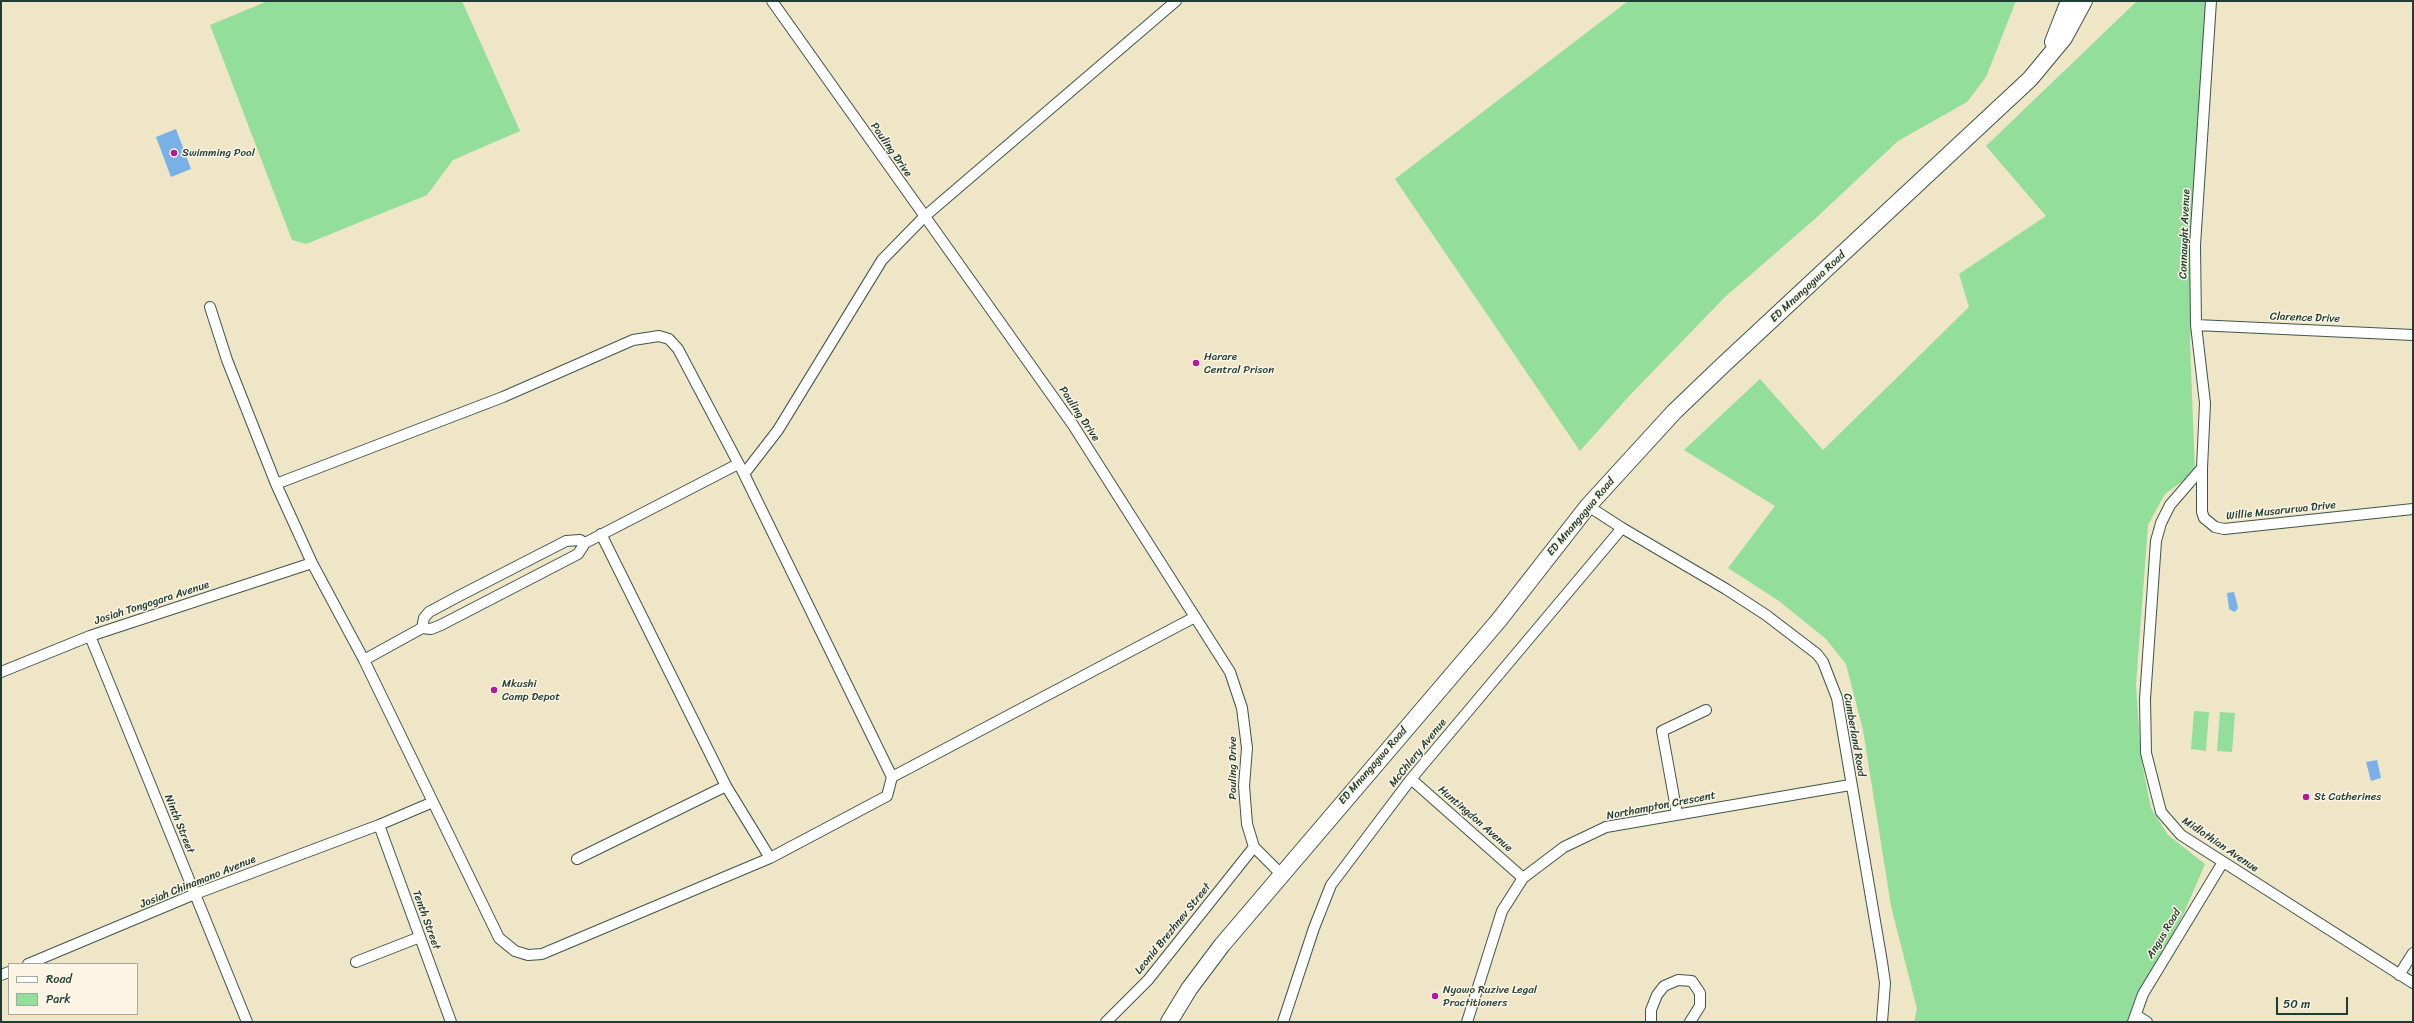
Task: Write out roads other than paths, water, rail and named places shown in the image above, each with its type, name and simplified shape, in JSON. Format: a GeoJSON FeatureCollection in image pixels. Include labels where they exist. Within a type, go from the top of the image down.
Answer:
{"type":"FeatureCollection","features":[{"type":"Feature","properties":{"kind":"highway","name":"ED Mnangagwa Road"},"geometry":{"type":"LineString","coordinates":[[2046,60],[2069,1]]}},
{"type":"Feature","properties":{"kind":"highway","name":"ED Mnangagwa Road"},"geometry":{"type":"LineString","coordinates":[[1169,1022],[1189,989],[1281,874],[1499,620],[1588,506],[1674,412],[2030,79],[2064,38],[2084,1]]}},
{"type":"Feature","properties":{"kind":"street","name":"Pauling Drive"},"geometry":{"type":"LineString","coordinates":[[772,1],[1072,425],[1230,672],[1242,708],[1248,748],[1244,786],[1247,824],[1254,847],[1281,874]]}},
{"type":"Feature","properties":{"kind":"street"},"geometry":{"type":"LineString","coordinates":[[744,474],[778,430],[882,260],[924,217],[1176,1]]}},
{"type":"Feature","properties":{"kind":"street","name":"Connaught Avenue"},"geometry":{"type":"LineString","coordinates":[[2202,468],[2205,403],[2196,325],[2195,245],[2211,1]]}},
{"type":"Feature","properties":{"kind":"street"},"geometry":{"type":"LineString","coordinates":[[210,307],[227,360],[276,484],[312,563],[364,660],[499,938],[515,950],[528,954],[542,954],[770,858],[886,796],[892,777],[744,474],[678,349],[669,339],[659,336],[633,340],[502,397],[276,484]]}},
{"type":"Feature","properties":{"kind":"street","name":"Clarence Drive"},"geometry":{"type":"LineString","coordinates":[[2196,325],[2413,335]]}},
{"type":"Feature","properties":{"kind":"street"},"geometry":{"type":"LineString","coordinates":[[364,660],[422,628],[431,629],[442,625],[578,554],[585,543],[601,534],[738,464]]}},
{"type":"Feature","properties":{"kind":"street","name":"Willie Musarurwa Drive"},"geometry":{"type":"LineString","coordinates":[[2202,468],[2202,512],[2208,524],[2215,528],[2224,529],[2413,509]]}},
{"type":"Feature","properties":{"kind":"street","name":"Midlothian Avenue"},"geometry":{"type":"LineString","coordinates":[[2202,468],[2170,505],[2161,523],[2156,541],[2145,699],[2146,753],[2161,812],[2181,835],[2413,983]]}},
{"type":"Feature","properties":{"kind":"street","name":"Cumberland Road"},"geometry":{"type":"LineString","coordinates":[[1588,506],[1622,528],[1726,589],[1766,615],[1817,654],[1823,662],[1837,698],[1850,785],[1882,962],[1884,983],[1882,1022]]}},
{"type":"Feature","properties":{"kind":"street","name":"McChlery Avenue"},"geometry":{"type":"LineString","coordinates":[[1284,1022],[1314,928],[1331,885],[1411,779],[1622,528]]}},
{"type":"Feature","properties":{"kind":"street"},"geometry":{"type":"LineString","coordinates":[[601,534],[726,786],[770,858]]}},
{"type":"Feature","properties":{"kind":"street"},"geometry":{"type":"LineString","coordinates":[[422,628],[424,618],[429,612],[566,542],[580,540],[585,543]]}},
{"type":"Feature","properties":{"kind":"street","name":"Josiah Tongogara Avenue"},"geometry":{"type":"LineString","coordinates":[[1,672],[90,636],[312,563]]}},
{"type":"Feature","properties":{"kind":"street"},"geometry":{"type":"LineString","coordinates":[[478,588],[486,601]]}},
{"type":"Feature","properties":{"kind":"street"},"geometry":{"type":"LineString","coordinates":[[892,777],[1195,617]]}},
{"type":"Feature","properties":{"kind":"street","name":"Ninth Street"},"geometry":{"type":"LineString","coordinates":[[90,636],[247,1022]]}},
{"type":"Feature","properties":{"kind":"street"},"geometry":{"type":"LineString","coordinates":[[1677,814],[1662,731],[1706,710]]}},
{"type":"Feature","properties":{"kind":"street","name":"Huntingdon Avenue"},"geometry":{"type":"LineString","coordinates":[[1411,779],[1523,878]]}},
{"type":"Feature","properties":{"kind":"street","name":"Northampton Crescent"},"geometry":{"type":"LineString","coordinates":[[1467,1022],[1502,911],[1523,878],[1564,848],[1606,827],[1850,785]]}},
{"type":"Feature","properties":{"kind":"street"},"geometry":{"type":"LineString","coordinates":[[577,859],[726,786]]}},
{"type":"Feature","properties":{"kind":"street","name":"Josiah Chinamano Avenue"},"geometry":{"type":"LineString","coordinates":[[30,963],[195,894],[379,825],[433,802]]}},
{"type":"Feature","properties":{"kind":"street","name":"Tenth Street"},"geometry":{"type":"LineString","coordinates":[[379,825],[451,1022]]}},
{"type":"Feature","properties":{"kind":"street","name":"Leonid Brezhnev Street"},"geometry":{"type":"LineString","coordinates":[[1106,1022],[1148,980],[1254,847]]}},
{"type":"Feature","properties":{"kind":"street","name":"Angus Road"},"geometry":{"type":"LineString","coordinates":[[2134,1018],[2142,994],[2223,862]]}},
{"type":"Feature","properties":{"kind":"street"},"geometry":{"type":"LineString","coordinates":[[356,962],[420,937]]}},
{"type":"Feature","properties":{"kind":"street"},"geometry":{"type":"LineString","coordinates":[[2399,975],[2413,953]]}},
{"type":"Feature","properties":{"kind":"street"},"geometry":{"type":"LineString","coordinates":[[1651,1022],[1651,1010],[1657,995],[1664,986],[1678,980],[1692,981],[1700,993],[1700,1006],[1690,1022]]}},
{"type":"Feature","properties":{"kind":"street"},"geometry":{"type":"LineString","coordinates":[[2134,1018],[2147,1022]]}},
{"type":"Feature","properties":{"kind":"water","name":"Swimming Pool"},"geometry":{"type":"Polygon","coordinates":[[[176,129],[191,169],[171,177],[156,137],[176,129]]]}},
{"type":"Feature","properties":{"kind":"water"},"geometry":{"type":"Polygon","coordinates":[[[2234,592],[2238,607],[2234,612],[2229,609],[2227,593],[2234,592]]]}},
{"type":"Feature","properties":{"kind":"water"},"geometry":{"type":"Polygon","coordinates":[[[2377,760],[2381,778],[2371,781],[2366,762],[2377,760]]]}},
{"type":"Feature","properties":{"kind":"place","name":"Swimming Pool"},"geometry":{"type":"Point","coordinates":[174,153]}},
{"type":"Feature","properties":{"kind":"place","name":"Harare Central Prison"},"geometry":{"type":"Point","coordinates":[1196,363]}},
{"type":"Feature","properties":{"kind":"place","name":"Mkushi Camp Depot"},"geometry":{"type":"Point","coordinates":[494,690]}},
{"type":"Feature","properties":{"kind":"place","name":"St Catherines"},"geometry":{"type":"Point","coordinates":[2306,797]}},
{"type":"Feature","properties":{"kind":"place","name":"Nyawo Ruzive Legal Practitioners"},"geometry":{"type":"Point","coordinates":[1435,996]}}]}
